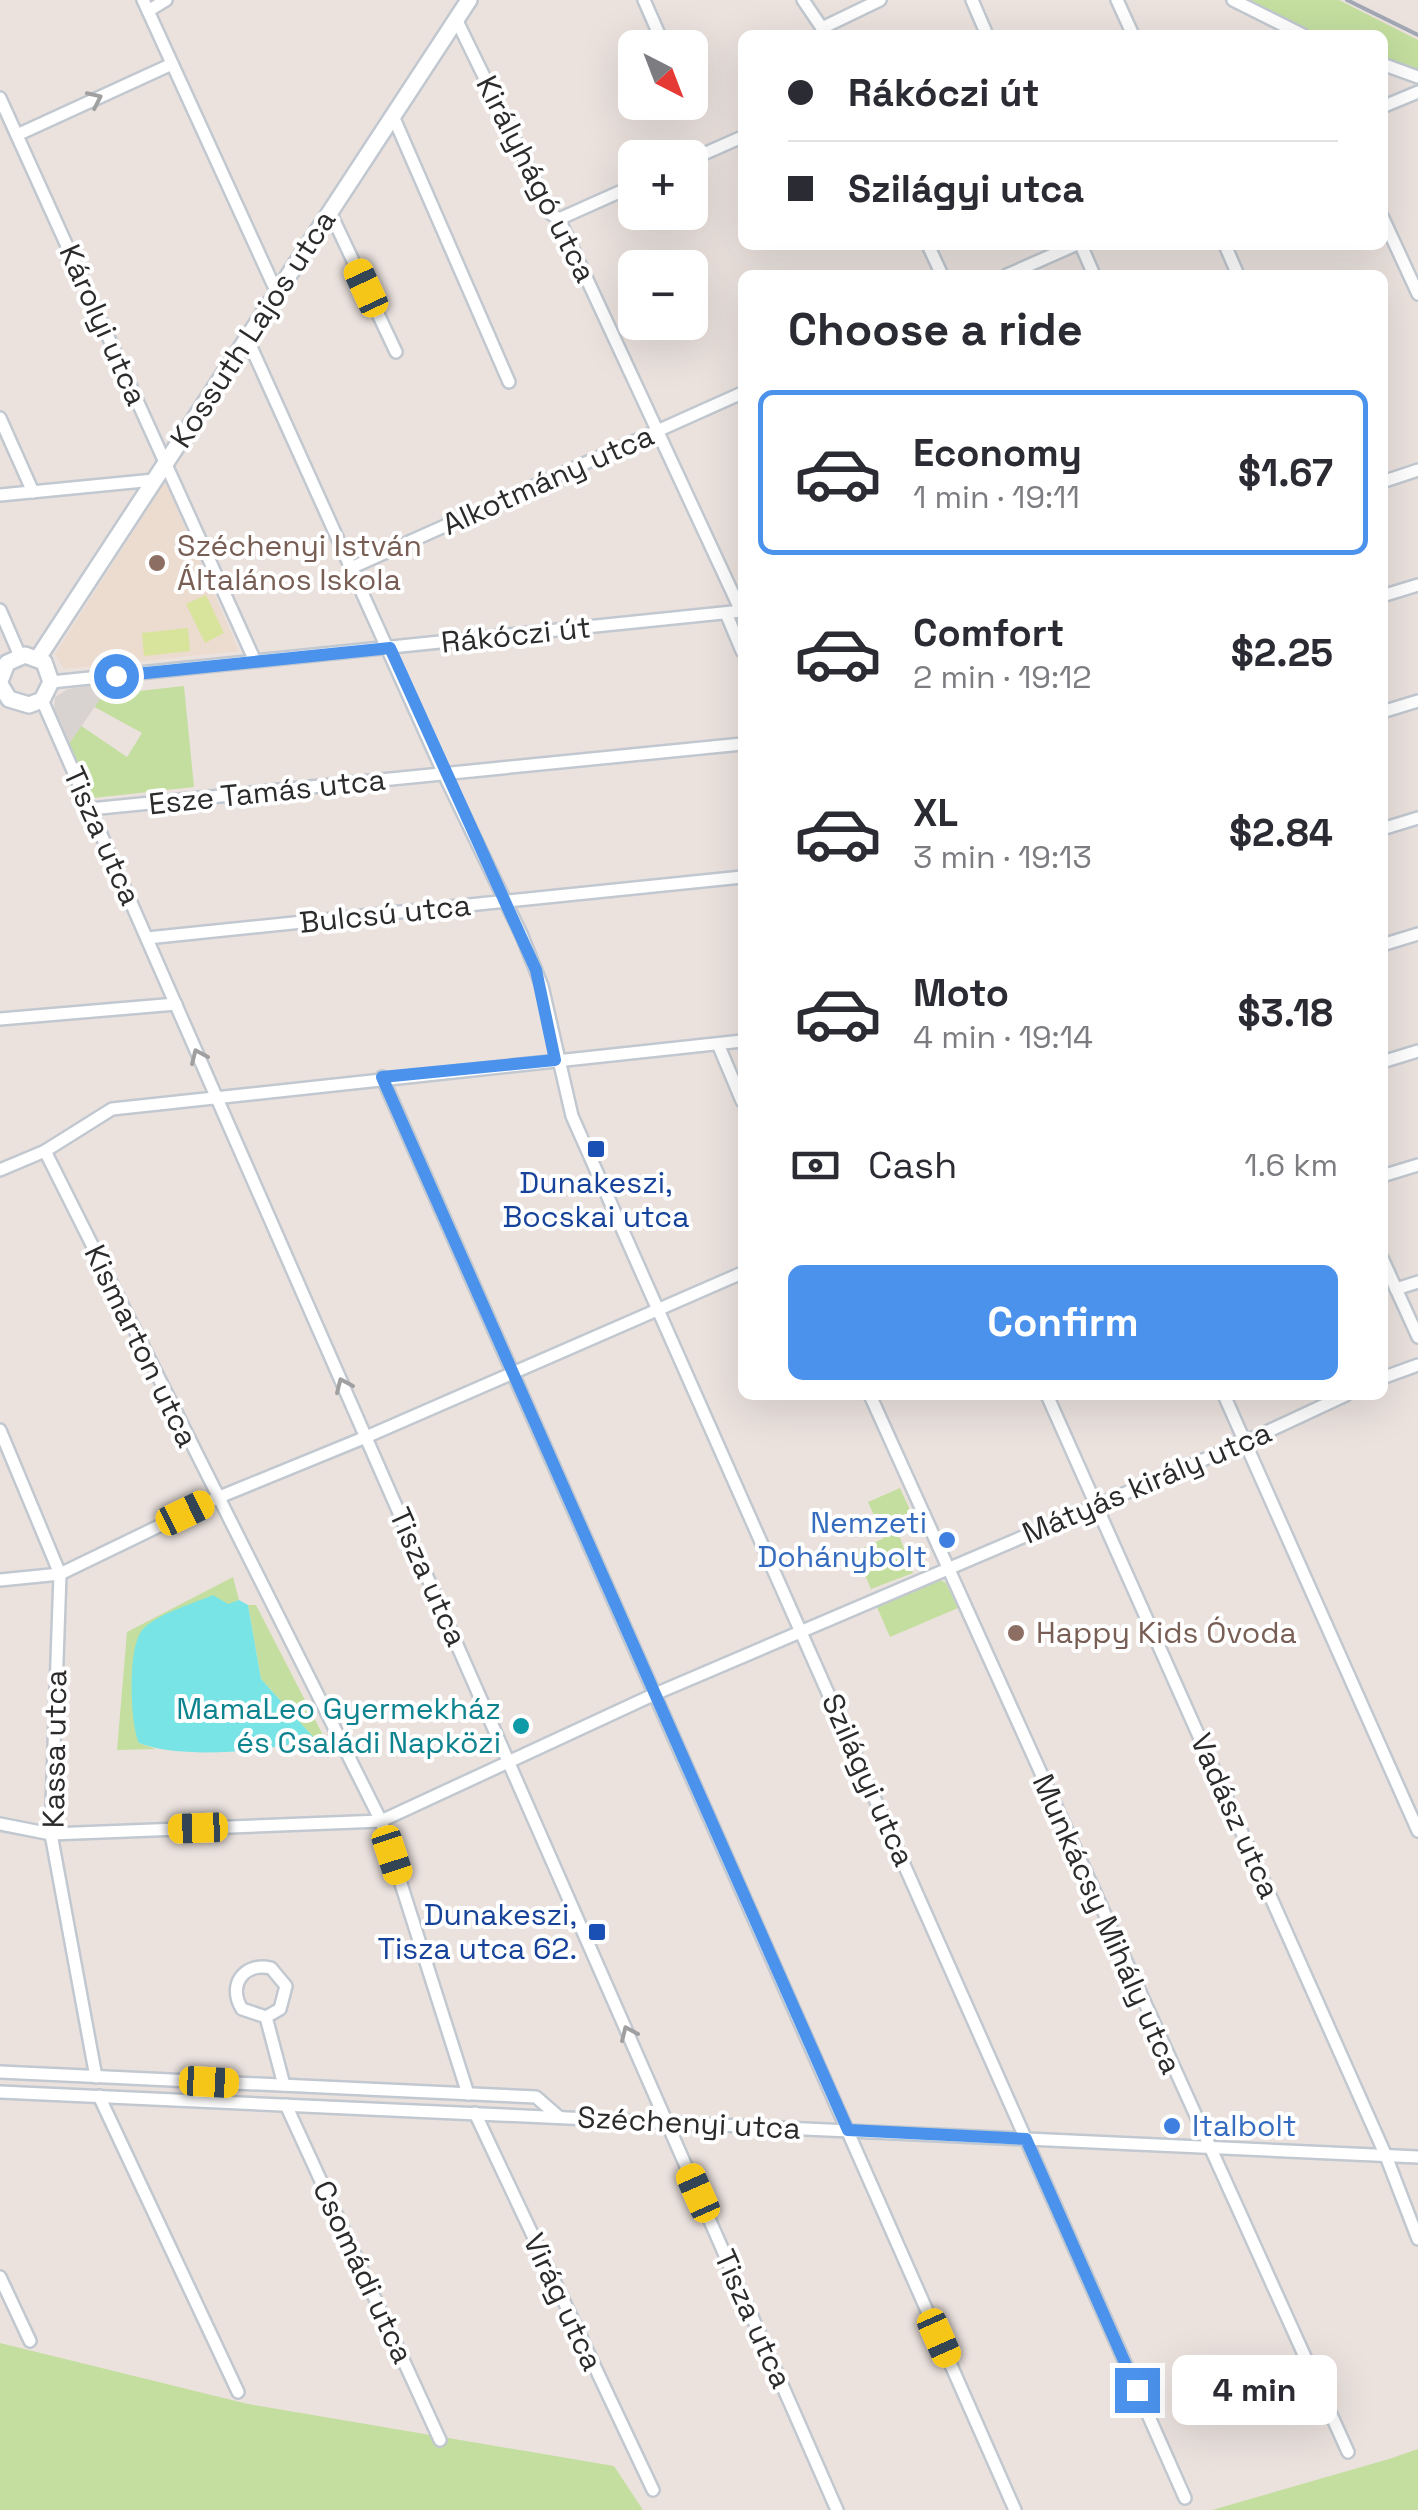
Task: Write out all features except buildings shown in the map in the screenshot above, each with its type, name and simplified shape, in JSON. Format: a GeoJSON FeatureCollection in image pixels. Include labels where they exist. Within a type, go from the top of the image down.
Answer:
{"type":"FeatureCollection","features":[{"type":"Feature","properties":{"kind":"street"},"geometry":{"type":"LineString","coordinates":[[166,0],[146,5],[277,293]]}},
{"type":"Feature","properties":{"kind":"street","name":"Kossuth Lajos utca"},"geometry":{"type":"LineString","coordinates":[[38,658],[469,0]]}},
{"type":"Feature","properties":{"kind":"street"},"geometry":{"type":"LineString","coordinates":[[644,0],[657,30]]}},
{"type":"Feature","properties":{"kind":"street"},"geometry":{"type":"LineString","coordinates":[[802,0],[823,30]]}},
{"type":"Feature","properties":{"kind":"street"},"geometry":{"type":"LineString","coordinates":[[828,30],[880,0]]}},
{"type":"Feature","properties":{"kind":"street"},"geometry":{"type":"LineString","coordinates":[[972,0],[985,30]]}},
{"type":"Feature","properties":{"kind":"street"},"geometry":{"type":"LineString","coordinates":[[1118,0],[1131,30]]}},
{"type":"Feature","properties":{"kind":"street"},"geometry":{"type":"LineString","coordinates":[[1233,0],[1292,30]]}},
{"type":"Feature","properties":{"kind":"street","name":"Királyhágó utca"},"geometry":{"type":"LineString","coordinates":[[456,19],[551,214],[559,218],[738,603]]}},
{"type":"Feature","properties":{"kind":"street"},"geometry":{"type":"LineString","coordinates":[[17,135],[172,64]]}},
{"type":"Feature","properties":{"kind":"street"},"geometry":{"type":"LineString","coordinates":[[1388,66],[1418,78]]}},
{"type":"Feature","properties":{"kind":"street"},"geometry":{"type":"LineString","coordinates":[[1388,105],[1418,92]]}},
{"type":"Feature","properties":{"kind":"street","name":"Károlyi utca"},"geometry":{"type":"LineString","coordinates":[[0,98],[255,661]]}},
{"type":"Feature","properties":{"kind":"street"},"geometry":{"type":"LineString","coordinates":[[393,116],[509,382]]}},
{"type":"Feature","properties":{"kind":"street"},"geometry":{"type":"LineString","coordinates":[[708,152],[738,139]]}},
{"type":"Feature","properties":{"kind":"street"},"geometry":{"type":"LineString","coordinates":[[559,218],[618,192]]}},
{"type":"Feature","properties":{"kind":"street"},"geometry":{"type":"LineString","coordinates":[[330,212],[396,352]]}},
{"type":"Feature","properties":{"kind":"street"},"geometry":{"type":"LineString","coordinates":[[1388,229],[1418,294]]}},
{"type":"Feature","properties":{"kind":"street"},"geometry":{"type":"LineString","coordinates":[[1019,270],[1066,250]]}},
{"type":"Feature","properties":{"kind":"street","name":"Szilágyi utca"},"geometry":{"type":"LineString","coordinates":[[248,338],[444,774],[506,901],[542,986],[555,1060],[572,1116],[1184,2498]]}},
{"type":"Feature","properties":{"kind":"street","name":"Alkotmány utca"},"geometry":{"type":"LineString","coordinates":[[353,567],[738,395]]}},
{"type":"Feature","properties":{"kind":"street"},"geometry":{"type":"LineString","coordinates":[[0,418],[32,492]]}},
{"type":"Feature","properties":{"kind":"street"},"geometry":{"type":"LineString","coordinates":[[1388,480],[1418,470]]}},
{"type":"Feature","properties":{"kind":"street"},"geometry":{"type":"LineString","coordinates":[[0,495],[154,480]]}},
{"type":"Feature","properties":{"kind":"street"},"geometry":{"type":"LineString","coordinates":[[1388,594],[1418,585]]}},
{"type":"Feature","properties":{"kind":"street"},"geometry":{"type":"LineString","coordinates":[[0,610],[20,656]]}},
{"type":"Feature","properties":{"kind":"street","name":"Rákóczi út"},"geometry":{"type":"LineString","coordinates":[[51,682],[738,612]]}},
{"type":"Feature","properties":{"kind":"street"},"geometry":{"type":"LineString","coordinates":[[726,613],[738,641]]}},
{"type":"Feature","properties":{"kind":"street"},"geometry":{"type":"LineString","coordinates":[[20,656],[38,658],[48,668],[51,682],[42,700],[5,706],[0,682],[7,664],[20,656]]}},
{"type":"Feature","properties":{"kind":"street","name":"Tisza utca"},"geometry":{"type":"LineString","coordinates":[[42,700],[837,2510]]}},
{"type":"Feature","properties":{"kind":"street"},"geometry":{"type":"LineString","coordinates":[[1388,710],[1418,701]]}},
{"type":"Feature","properties":{"kind":"street","name":"Esze Tamás utca"},"geometry":{"type":"LineString","coordinates":[[90,810],[738,744]]}},
{"type":"Feature","properties":{"kind":"street"},"geometry":{"type":"LineString","coordinates":[[1388,827],[1418,818]]}},
{"type":"Feature","properties":{"kind":"street","name":"Bulcsú utca"},"geometry":{"type":"LineString","coordinates":[[147,938],[738,877]]}},
{"type":"Feature","properties":{"kind":"street"},"geometry":{"type":"LineString","coordinates":[[1388,944],[1418,934]]}},
{"type":"Feature","properties":{"kind":"street"},"geometry":{"type":"LineString","coordinates":[[0,1018],[176,1004]]}},
{"type":"Feature","properties":{"kind":"street"},"geometry":{"type":"LineString","coordinates":[[0,1170],[44,1151],[112,1109],[382,1077],[738,1042]]}},
{"type":"Feature","properties":{"kind":"street"},"geometry":{"type":"LineString","coordinates":[[718,1044],[738,1092]]}},
{"type":"Feature","properties":{"kind":"street"},"geometry":{"type":"LineString","coordinates":[[1388,1060],[1418,1051]]}},
{"type":"Feature","properties":{"kind":"street"},"geometry":{"type":"LineString","coordinates":[[382,1077],[1016,2510]]}},
{"type":"Feature","properties":{"kind":"street","name":"Kismarton utca"},"geometry":{"type":"LineString","coordinates":[[44,1151],[381,1820],[468,2094]]}},
{"type":"Feature","properties":{"kind":"street"},"geometry":{"type":"LineString","coordinates":[[1388,1174],[1418,1165]]}},
{"type":"Feature","properties":{"kind":"street"},"geometry":{"type":"LineString","coordinates":[[1388,1271],[1418,1336]]}},
{"type":"Feature","properties":{"kind":"street"},"geometry":{"type":"LineString","coordinates":[[0,1580],[60,1574],[216,1498],[366,1438],[738,1275]]}},
{"type":"Feature","properties":{"kind":"street"},"geometry":{"type":"LineString","coordinates":[[1396,1289],[1418,1282]]}},
{"type":"Feature","properties":{"kind":"street"},"geometry":{"type":"LineString","coordinates":[[1388,1376],[1418,1365]]}},
{"type":"Feature","properties":{"kind":"street","name":"Munkácsy Mihály utca"},"geometry":{"type":"LineString","coordinates":[[872,1400],[1348,2452]]}},
{"type":"Feature","properties":{"kind":"street","name":"Vadász utca"},"geometry":{"type":"LineString","coordinates":[[1049,1400],[1386,2156],[1418,2239]]}},
{"type":"Feature","properties":{"kind":"street"},"geometry":{"type":"LineString","coordinates":[[1226,1400],[1418,1831]]}},
{"type":"Feature","properties":{"kind":"street","name":"Mátyás király utca"},"geometry":{"type":"LineString","coordinates":[[802,1631],[1335,1400]]}},
{"type":"Feature","properties":{"kind":"street","name":"Kassa utca"},"geometry":{"type":"LineString","coordinates":[[0,1430],[60,1574],[51,1834],[96,2077]]}},
{"type":"Feature","properties":{"kind":"street"},"geometry":{"type":"LineString","coordinates":[[0,1824],[51,1834],[381,1820],[802,1631]]}},
{"type":"Feature","properties":{"kind":"street"},"geometry":{"type":"LineString","coordinates":[[255,1967],[278,1972],[286,1986],[280,2009],[266,2016],[249,2014],[235,1993],[240,1976],[255,1967]]}},
{"type":"Feature","properties":{"kind":"street"},"geometry":{"type":"LineString","coordinates":[[266,2016],[284,2085]]}},
{"type":"Feature","properties":{"kind":"street","name":"Széchenyi utca"},"geometry":{"type":"LineString","coordinates":[[0,2072],[536,2097],[558,2117]]}},
{"type":"Feature","properties":{"kind":"street","name":"Széchenyi utca"},"geometry":{"type":"LineString","coordinates":[[0,2092],[1418,2157]]}},
{"type":"Feature","properties":{"kind":"street"},"geometry":{"type":"LineString","coordinates":[[99,2096],[238,2392]]}},
{"type":"Feature","properties":{"kind":"street","name":"Csomádi utca"},"geometry":{"type":"LineString","coordinates":[[286,2104],[440,2440]]}},
{"type":"Feature","properties":{"kind":"street","name":"Virág utca"},"geometry":{"type":"LineString","coordinates":[[475,2113],[653,2490]]}},
{"type":"Feature","properties":{"kind":"street"},"geometry":{"type":"LineString","coordinates":[[0,2277],[30,2341]]}},
{"type":"Feature","properties":{"kind":"shaded area","name":"Széchenyi István Általános Iskola"},"geometry":{"type":"Polygon","coordinates":[[[165,482],[239,651],[64,669],[55,654],[165,482]]]}},
{"type":"Feature","properties":{"kind":"shaded area"},"geometry":{"type":"Polygon","coordinates":[[[96,685],[103,695],[69,744],[54,712],[55,697],[68,689],[96,685]]]}},
{"type":"Feature","properties":{"kind":"green space"},"geometry":{"type":"Polygon","coordinates":[[[1239,0],[1339,0],[1418,40],[1418,75],[1388,64],[1388,30],[1302,30],[1239,0]]]}},
{"type":"Feature","properties":{"kind":"green space"},"geometry":{"type":"Polygon","coordinates":[[[206,595],[224,633],[205,643],[186,604],[206,595]]]}},
{"type":"Feature","properties":{"kind":"green space"},"geometry":{"type":"Polygon","coordinates":[[[188,628],[190,651],[144,656],[142,633],[188,628]]]}},
{"type":"Feature","properties":{"kind":"green space"},"geometry":{"type":"Polygon","coordinates":[[[184,686],[194,787],[93,798],[68,743],[80,725],[127,757],[142,733],[91,705],[103,695],[184,686]]]}},
{"type":"Feature","properties":{"kind":"green space"},"geometry":{"type":"Polygon","coordinates":[[[900,1488],[914,1519],[896,1527],[913,1573],[871,1589],[855,1552],[884,1538],[868,1502],[900,1488]]]}},
{"type":"Feature","properties":{"kind":"green space"},"geometry":{"type":"Polygon","coordinates":[[[233,1577],[239,1600],[229,1605],[217,1601],[139,1743],[156,1749],[117,1750],[127,1632],[233,1577]]]}},
{"type":"Feature","properties":{"kind":"green space"},"geometry":{"type":"Polygon","coordinates":[[[936,1578],[946,1583],[958,1608],[890,1637],[876,1605],[936,1578]]]}},
{"type":"Feature","properties":{"kind":"green space"},"geometry":{"type":"Polygon","coordinates":[[[248,1605],[256,1605],[325,1739],[322,1746],[289,1748],[314,1738],[261,1679],[248,1605]]]}},
{"type":"Feature","properties":{"kind":"green space"},"geometry":{"type":"Polygon","coordinates":[[[0,2343],[248,2404],[614,2466],[643,2510],[0,2510],[0,2343]]]}},
{"type":"Feature","properties":{"kind":"green space"},"geometry":{"type":"Polygon","coordinates":[[[1418,2449],[1418,2510],[1212,2510],[1389,2459],[1418,2449]]]}},
{"type":"Feature","properties":{"kind":"water"},"geometry":{"type":"Polygon","coordinates":[[[213,1595],[228,1604],[239,1600],[248,1605],[261,1679],[315,1739],[226,1752],[179,1751],[139,1743],[132,1685],[138,1638],[158,1618],[213,1595]]]}},
{"type":"Feature","properties":{"kind":"railway"},"geometry":{"type":"LineString","coordinates":[[1347,0],[1418,35]]}},
{"type":"Feature","properties":{"kind":"place","name":"Széchenyi István Általános Iskola"},"geometry":{"type":"Point","coordinates":[157,563]}},
{"type":"Feature","properties":{"kind":"place","name":"Dunakeszi, Bocskai utca"},"geometry":{"type":"Point","coordinates":[596,1149]}},
{"type":"Feature","properties":{"kind":"place","name":"Nemzeti Dohánybolt"},"geometry":{"type":"Point","coordinates":[947,1540]}},
{"type":"Feature","properties":{"kind":"place","name":"Happy Kids Óvoda"},"geometry":{"type":"Point","coordinates":[1016,1633]}},
{"type":"Feature","properties":{"kind":"place","name":"MamaLeo Gyermekház és Családi Napközi"},"geometry":{"type":"Point","coordinates":[521,1726]}},
{"type":"Feature","properties":{"kind":"place","name":"Dunakeszi, Tisza utca 62."},"geometry":{"type":"Point","coordinates":[597,1932]}},
{"type":"Feature","properties":{"kind":"place","name":"Italbolt"},"geometry":{"type":"Point","coordinates":[1172,2126]}},
{"type":"Feature","properties":{"kind":"route"},"geometry":{"type":"LineString","coordinates":[[116,676],[390,648],[536,970],[555,1060],[382,1077],[848,2130],[1026,2139],[1137,2390]]}}]}
